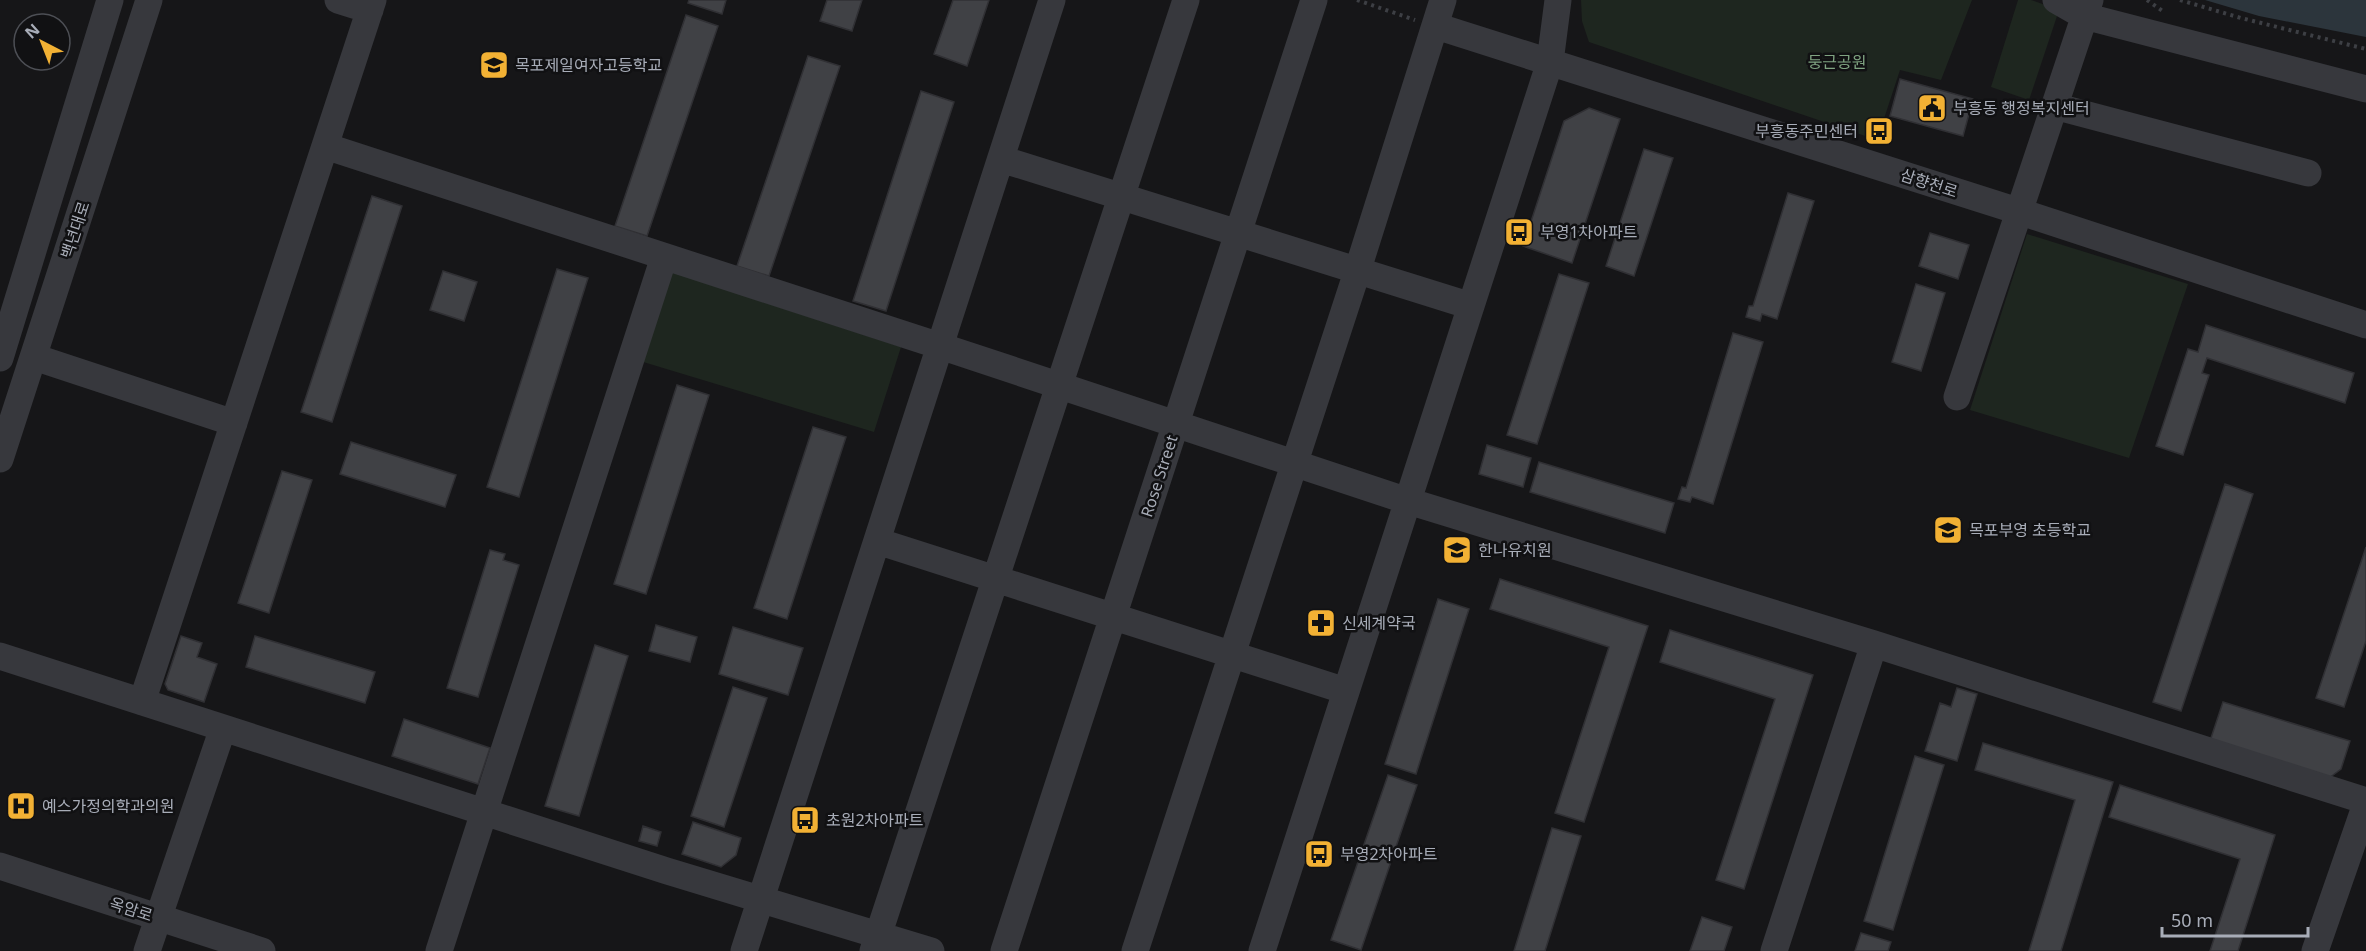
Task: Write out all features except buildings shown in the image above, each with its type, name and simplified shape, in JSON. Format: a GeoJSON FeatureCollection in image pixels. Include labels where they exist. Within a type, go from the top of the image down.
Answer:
{"type":"FeatureCollection","features":[{"type":"Feature","properties":{"kind":"street","name":"백년대로"},"geometry":{"type":"LineString","coordinates":[[1,353],[110,0]]}},
{"type":"Feature","properties":{"kind":"street","name":"백년대로"},"geometry":{"type":"LineString","coordinates":[[0,459],[149,0]]}},
{"type":"Feature","properties":{"kind":"street"},"geometry":{"type":"LineString","coordinates":[[142,702],[371,5],[338,0]]}},
{"type":"Feature","properties":{"kind":"street"},"geometry":{"type":"LineString","coordinates":[[744,951],[1052,0]]}},
{"type":"Feature","properties":{"kind":"street"},"geometry":{"type":"LineString","coordinates":[[876,942],[1186,0]]}},
{"type":"Feature","properties":{"kind":"street","name":"Rose Street"},"geometry":{"type":"LineString","coordinates":[[1004,951],[1314,0]]}},
{"type":"Feature","properties":{"kind":"street"},"geometry":{"type":"LineString","coordinates":[[1135,951],[1357,272],[1443,0]]}},
{"type":"Feature","properties":{"kind":"street"},"geometry":{"type":"LineString","coordinates":[[1262,951],[1550,62],[1558,0]]}},
{"type":"Feature","properties":{"kind":"street"},"geometry":{"type":"LineString","coordinates":[[2056,0],[2087,7],[2366,89]]}},
{"type":"Feature","properties":{"kind":"street"},"geometry":{"type":"LineString","coordinates":[[1957,397],[2087,7]]}},
{"type":"Feature","properties":{"kind":"street","name":"삼향천로"},"geometry":{"type":"LineString","coordinates":[[1436,26],[2018,211],[2366,325]]}},
{"type":"Feature","properties":{"kind":"street"},"geometry":{"type":"LineString","coordinates":[[2054,106],[2308,173]]}},
{"type":"Feature","properties":{"kind":"street"},"geometry":{"type":"LineString","coordinates":[[325,146],[1060,385],[1408,501],[1874,644],[2366,803],[2315,951]]}},
{"type":"Feature","properties":{"kind":"street"},"geometry":{"type":"LineString","coordinates":[[1001,159],[1471,306]]}},
{"type":"Feature","properties":{"kind":"street"},"geometry":{"type":"LineString","coordinates":[[439,951],[664,256]]}},
{"type":"Feature","properties":{"kind":"street"},"geometry":{"type":"LineString","coordinates":[[34,357],[234,423]]}},
{"type":"Feature","properties":{"kind":"street"},"geometry":{"type":"LineString","coordinates":[[877,541],[1346,691]]}},
{"type":"Feature","properties":{"kind":"street"},"geometry":{"type":"LineString","coordinates":[[1774,951],[1874,644]]}},
{"type":"Feature","properties":{"kind":"street"},"geometry":{"type":"LineString","coordinates":[[0,656],[761,899],[876,942],[931,951]]}},
{"type":"Feature","properties":{"kind":"street"},"geometry":{"type":"LineString","coordinates":[[147,951],[224,728]]}},
{"type":"Feature","properties":{"kind":"street"},"geometry":{"type":"LineString","coordinates":[[0,853],[41,880]]}},
{"type":"Feature","properties":{"kind":"street","name":"옥암로"},"geometry":{"type":"LineString","coordinates":[[0,866],[262,951]]}},
{"type":"Feature","properties":{"kind":"street"},"geometry":{"type":"LineString","coordinates":[[0,879],[41,880]]}},
{"type":"Feature","properties":{"kind":"path"},"geometry":{"type":"LineString","coordinates":[[1357,0],[1436,26]]}},
{"type":"Feature","properties":{"kind":"path"},"geometry":{"type":"LineString","coordinates":[[2180,0],[2241,18],[2366,49]]}},
{"type":"Feature","properties":{"kind":"green space","name":"둥근공원"},"geometry":{"type":"Polygon","coordinates":[[[1581,0],[1972,0],[1941,80],[1900,70],[1877,140],[1589,42],[1582,21],[1581,0]]]}},
{"type":"Feature","properties":{"kind":"green space"},"geometry":{"type":"Polygon","coordinates":[[[2018,0],[2031,0],[2059,10],[2029,100],[1991,87],[2018,0]]]}},
{"type":"Feature","properties":{"kind":"green space"},"geometry":{"type":"Polygon","coordinates":[[[2027,234],[2188,284],[2129,458],[1970,410],[2027,234]]]}},
{"type":"Feature","properties":{"kind":"green space"},"geometry":{"type":"Polygon","coordinates":[[[672,272],[901,347],[874,432],[640,361],[672,272]]]}},
{"type":"Feature","properties":{"kind":"shaded area"},"geometry":{"type":"Polygon","coordinates":[[[2205,0],[2366,0],[2366,37],[2259,16],[2205,0]]]}},
{"type":"Feature","properties":{"kind":"place","name":"목포제일여자고등학교"},"geometry":{"type":"Point","coordinates":[494,65]}},
{"type":"Feature","properties":{"kind":"place","name":"부흥동 행정복지센터"},"geometry":{"type":"Point","coordinates":[1932,108]}},
{"type":"Feature","properties":{"kind":"place","name":"부흥동주민센터"},"geometry":{"type":"Point","coordinates":[1879,131]}},
{"type":"Feature","properties":{"kind":"place","name":"부영1차아파트"},"geometry":{"type":"Point","coordinates":[1519,232]}},
{"type":"Feature","properties":{"kind":"place","name":"목포부영 초등학교"},"geometry":{"type":"Point","coordinates":[1948,530]}},
{"type":"Feature","properties":{"kind":"place","name":"한나유치원"},"geometry":{"type":"Point","coordinates":[1457,550]}},
{"type":"Feature","properties":{"kind":"place","name":"신세계약국"},"geometry":{"type":"Point","coordinates":[1321,623]}},
{"type":"Feature","properties":{"kind":"place","name":"예스가정의학과의원"},"geometry":{"type":"Point","coordinates":[21,806]}},
{"type":"Feature","properties":{"kind":"place","name":"초원2차아파트"},"geometry":{"type":"Point","coordinates":[805,820]}},
{"type":"Feature","properties":{"kind":"place","name":"부영2차아파트"},"geometry":{"type":"Point","coordinates":[1319,854]}}]}
